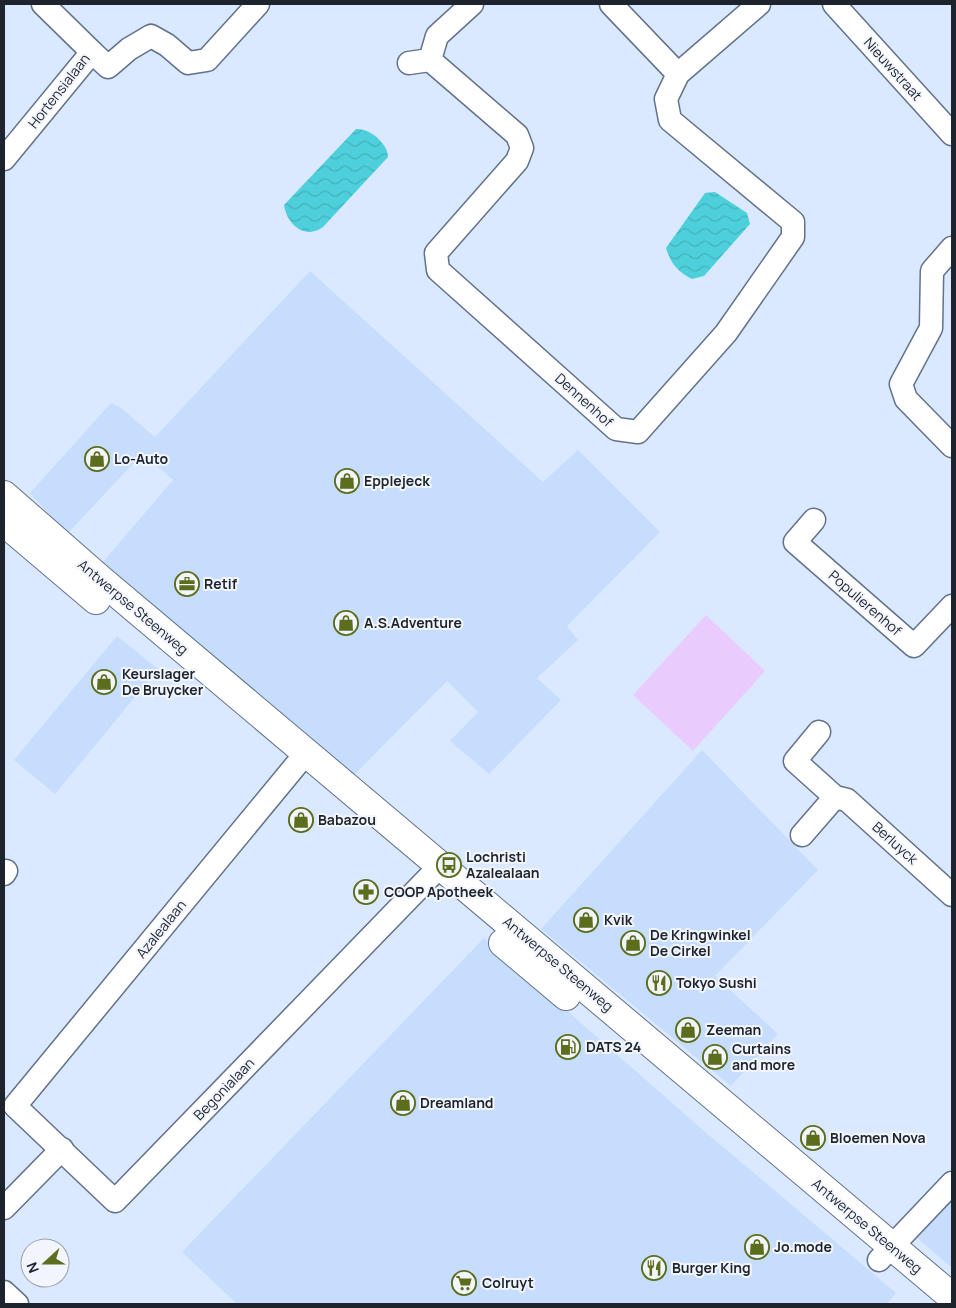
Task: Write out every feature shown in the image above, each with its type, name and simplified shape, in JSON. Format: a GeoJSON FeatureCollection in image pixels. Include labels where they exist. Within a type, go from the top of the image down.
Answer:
{"type":"FeatureCollection","features":[{"type":"Feature","properties":{"kind":"main road","name":"Antwerpse Steenweg"},"geometry":{"type":"LineString","coordinates":[[4,495],[300,760]]}},
{"type":"Feature","properties":{"kind":"main road","name":"Antwerpse Steenweg"},"geometry":{"type":"LineString","coordinates":[[4,522],[300,760],[435,872],[885,1253],[933,1304]]}},
{"type":"Feature","properties":{"kind":"main road","name":"Antwerpse Steenweg"},"geometry":{"type":"LineString","coordinates":[[885,1253],[952,1297]]}},
{"type":"Feature","properties":{"kind":"street","name":"Hortensialaan"},"geometry":{"type":"LineString","coordinates":[[4,158],[92,52],[43,4]]}},
{"type":"Feature","properties":{"kind":"street"},"geometry":{"type":"LineString","coordinates":[[92,52],[108,67],[129,49],[151,36],[167,45],[188,63],[207,60],[258,4]]}},
{"type":"Feature","properties":{"kind":"street","name":"Dennenhof"},"geometry":{"type":"LineString","coordinates":[[472,4],[437,36],[419,61],[517,136],[522,148],[517,161],[436,253],[438,270],[616,429],[638,432],[726,333],[793,237],[793,222],[670,120],[666,99],[678,74],[759,4]]}},
{"type":"Feature","properties":{"kind":"street"},"geometry":{"type":"LineString","coordinates":[[611,4],[678,74]]}},
{"type":"Feature","properties":{"kind":"street","name":"Nieuwstraat"},"geometry":{"type":"LineString","coordinates":[[834,4],[952,134]]}},
{"type":"Feature","properties":{"kind":"street"},"geometry":{"type":"LineString","coordinates":[[952,248],[932,271],[931,328],[901,384],[906,399],[952,446]]}},
{"type":"Feature","properties":{"kind":"street","name":"Populierenhof"},"geometry":{"type":"LineString","coordinates":[[814,520],[795,542],[914,646],[952,606]]}},
{"type":"Feature","properties":{"kind":"street","name":"Berluyck"},"geometry":{"type":"LineString","coordinates":[[820,732],[795,761],[834,797],[846,800],[952,895]]}},
{"type":"Feature","properties":{"kind":"street","name":"Azalealaan"},"geometry":{"type":"LineString","coordinates":[[62,1149],[10,1102],[300,760]]}},
{"type":"Feature","properties":{"kind":"street"},"geometry":{"type":"LineString","coordinates":[[802,834],[834,797]]}},
{"type":"Feature","properties":{"kind":"street","name":"Begonialaan"},"geometry":{"type":"LineString","coordinates":[[62,1149],[115,1201],[435,872]]}},
{"type":"Feature","properties":{"kind":"street"},"geometry":{"type":"LineString","coordinates":[[4,1208],[62,1149]]}},
{"type":"Feature","properties":{"kind":"street"},"geometry":{"type":"LineString","coordinates":[[885,1253],[952,1183]]}},
{"type":"Feature","properties":{"kind":"street"},"geometry":{"type":"LineString","coordinates":[[4,1292],[17,1304]]}},
{"type":"Feature","properties":{"kind":"shaded area"},"geometry":{"type":"Polygon","coordinates":[[[310,271],[543,482],[578,450],[660,532],[567,626],[578,640],[537,678],[561,700],[489,774],[450,741],[478,712],[447,681],[353,776],[102,563],[173,480],[143,453],[67,534],[30,493],[111,403],[120,407],[155,437],[310,271]]]}},
{"type":"Feature","properties":{"kind":"shaded area"},"geometry":{"type":"Polygon","coordinates":[[[706,615],[765,671],[693,751],[633,695],[706,615]]]}},
{"type":"Feature","properties":{"kind":"shaded area"},"geometry":{"type":"Polygon","coordinates":[[[117,636],[158,669],[55,794],[14,760],[117,636]]]}},
{"type":"Feature","properties":{"kind":"shaded area"},"geometry":{"type":"Polygon","coordinates":[[[702,750],[818,870],[715,976],[778,1034],[731,1086],[541,929],[702,750]]]}},
{"type":"Feature","properties":{"kind":"shaded area"},"geometry":{"type":"Polygon","coordinates":[[[484,938],[703,1130],[896,1293],[887,1304],[237,1304],[182,1252],[484,938]]]}},
{"type":"Feature","properties":{"kind":"shaded area"},"geometry":{"type":"Polygon","coordinates":[[[952,1197],[952,1268],[915,1236],[952,1197]]]}},
{"type":"Feature","properties":{"kind":"water"},"geometry":{"type":"Polygon","coordinates":[[[356,129],[367,131],[382,142],[388,157],[323,227],[310,232],[298,228],[289,219],[284,205],[356,129]]]}},
{"type":"Feature","properties":{"kind":"water"},"geometry":{"type":"Polygon","coordinates":[[[715,192],[747,213],[750,224],[704,276],[692,279],[676,267],[670,259],[666,248],[705,193],[715,192]]]}},
{"type":"Feature","properties":{"kind":"place","name":"Lo-Auto"},"geometry":{"type":"Point","coordinates":[97,459]}},
{"type":"Feature","properties":{"kind":"place","name":"Epplejeck"},"geometry":{"type":"Point","coordinates":[347,481]}},
{"type":"Feature","properties":{"kind":"place","name":"Retif"},"geometry":{"type":"Point","coordinates":[187,584]}},
{"type":"Feature","properties":{"kind":"place","name":"A.S.Adventure"},"geometry":{"type":"Point","coordinates":[346,623]}},
{"type":"Feature","properties":{"kind":"place","name":"Keurslager De Bruycker"},"geometry":{"type":"Point","coordinates":[104,682]}},
{"type":"Feature","properties":{"kind":"place","name":"Babazou"},"geometry":{"type":"Point","coordinates":[301,820]}},
{"type":"Feature","properties":{"kind":"place","name":"Lochristi Azalealaan"},"geometry":{"type":"Point","coordinates":[449,865]}},
{"type":"Feature","properties":{"kind":"place","name":"COOP Apotheek"},"geometry":{"type":"Point","coordinates":[366,892]}},
{"type":"Feature","properties":{"kind":"place","name":"Kvik"},"geometry":{"type":"Point","coordinates":[586,920]}},
{"type":"Feature","properties":{"kind":"place","name":"De Kringwinkel De Cirkel"},"geometry":{"type":"Point","coordinates":[633,943]}},
{"type":"Feature","properties":{"kind":"place","name":"Tokyo Sushi"},"geometry":{"type":"Point","coordinates":[659,983]}},
{"type":"Feature","properties":{"kind":"place","name":"Zeeman"},"geometry":{"type":"Point","coordinates":[688,1030]}},
{"type":"Feature","properties":{"kind":"place","name":"DATS 24"},"geometry":{"type":"Point","coordinates":[568,1047]}},
{"type":"Feature","properties":{"kind":"place","name":"Curtains and more"},"geometry":{"type":"Point","coordinates":[715,1057]}},
{"type":"Feature","properties":{"kind":"place","name":"Dreamland"},"geometry":{"type":"Point","coordinates":[403,1103]}},
{"type":"Feature","properties":{"kind":"place","name":"Bloemen Nova"},"geometry":{"type":"Point","coordinates":[813,1138]}},
{"type":"Feature","properties":{"kind":"place","name":"Jo.mode"},"geometry":{"type":"Point","coordinates":[757,1247]}},
{"type":"Feature","properties":{"kind":"place","name":"Burger King"},"geometry":{"type":"Point","coordinates":[654,1268]}},
{"type":"Feature","properties":{"kind":"place","name":"Colruyt"},"geometry":{"type":"Point","coordinates":[464,1283]}}]}
